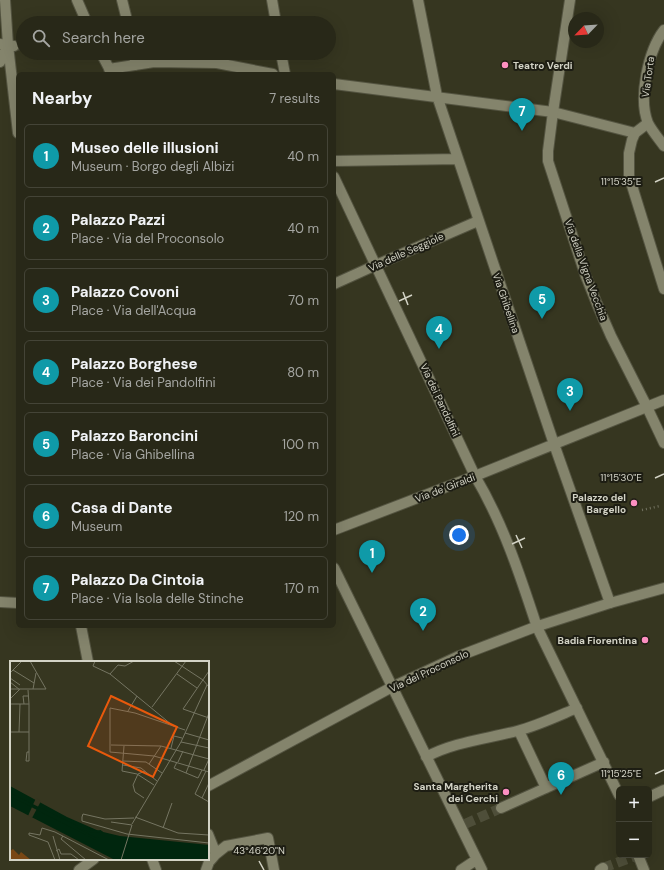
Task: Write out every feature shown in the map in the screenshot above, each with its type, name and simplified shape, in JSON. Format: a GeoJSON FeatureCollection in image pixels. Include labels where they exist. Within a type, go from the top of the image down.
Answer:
{"type":"FeatureCollection","features":[{"type":"Feature","properties":{"kind":"street"},"geometry":{"type":"LineString","coordinates":[[5,0],[7,45],[16,117]]}},
{"type":"Feature","properties":{"kind":"street"},"geometry":{"type":"LineString","coordinates":[[77,0],[84,16]]}},
{"type":"Feature","properties":{"kind":"street"},"geometry":{"type":"LineString","coordinates":[[122,0],[126,16]]}},
{"type":"Feature","properties":{"kind":"street"},"geometry":{"type":"LineString","coordinates":[[272,0],[275,16]]}},
{"type":"Feature","properties":{"kind":"street","name":"Via Ghibellina"},"geometry":{"type":"LineString","coordinates":[[418,0],[437,96],[554,444],[610,603]]}},
{"type":"Feature","properties":{"kind":"street","name":"Via della Vigna Vecchia"},"geometry":{"type":"LineString","coordinates":[[570,0],[547,156],[585,274],[597,304],[611,336],[664,443]]}},
{"type":"Feature","properties":{"kind":"street","name":"Via Torta"},"geometry":{"type":"LineString","coordinates":[[664,30],[651,54],[645,84],[645,102],[648,123],[664,146]]}},
{"type":"Feature","properties":{"kind":"street"},"geometry":{"type":"LineString","coordinates":[[0,62],[7,45]]}},
{"type":"Feature","properties":{"kind":"street"},"geometry":{"type":"LineString","coordinates":[[104,60],[110,72],[154,62],[217,63],[263,72]]}},
{"type":"Feature","properties":{"kind":"street"},"geometry":{"type":"LineString","coordinates":[[135,60],[136,65]]}},
{"type":"Feature","properties":{"kind":"street"},"geometry":{"type":"LineString","coordinates":[[282,60],[285,72]]}},
{"type":"Feature","properties":{"kind":"street"},"geometry":{"type":"LineString","coordinates":[[336,84],[553,112],[635,133]]}},
{"type":"Feature","properties":{"kind":"street"},"geometry":{"type":"LineString","coordinates":[[648,123],[635,133],[632,140],[629,153],[629,176],[664,288]]}},
{"type":"Feature","properties":{"kind":"street"},"geometry":{"type":"LineString","coordinates":[[336,161],[458,159]]}},
{"type":"Feature","properties":{"kind":"street","name":"Via dei Pandolfini"},"geometry":{"type":"LineString","coordinates":[[336,180],[476,476],[488,497],[507,540],[537,627],[616,789]]}},
{"type":"Feature","properties":{"kind":"street","name":"Via delle Seggiole"},"geometry":{"type":"LineString","coordinates":[[336,283],[478,221]]}},
{"type":"Feature","properties":{"kind":"street","name":"Via de' Giraldi"},"geometry":{"type":"LineString","coordinates":[[336,529],[476,476],[664,400]]}},
{"type":"Feature","properties":{"kind":"street"},"geometry":{"type":"LineString","coordinates":[[336,572],[426,757],[462,825],[476,860],[482,870]]}},
{"type":"Feature","properties":{"kind":"street","name":"Via del Proconsolo"},"geometry":{"type":"LineString","coordinates":[[209,785],[392,687],[459,656],[537,627],[610,603],[664,588]]}},
{"type":"Feature","properties":{"kind":"street"},"geometry":{"type":"LineString","coordinates":[[0,602],[16,603]]}},
{"type":"Feature","properties":{"kind":"street"},"geometry":{"type":"LineString","coordinates":[[81,628],[88,661]]}},
{"type":"Feature","properties":{"kind":"street"},"geometry":{"type":"LineString","coordinates":[[426,757],[455,745],[519,731],[577,708]]}},
{"type":"Feature","properties":{"kind":"street"},"geometry":{"type":"LineString","coordinates":[[519,731],[546,788]]}},
{"type":"Feature","properties":{"kind":"street"},"geometry":{"type":"LineString","coordinates":[[501,808],[604,762]]}},
{"type":"Feature","properties":{"kind":"street"},"geometry":{"type":"LineString","coordinates":[[652,795],[664,790]]}},
{"type":"Feature","properties":{"kind":"street"},"geometry":{"type":"LineString","coordinates":[[209,836],[215,851]]}},
{"type":"Feature","properties":{"kind":"street"},"geometry":{"type":"LineString","coordinates":[[206,870],[215,851],[226,846],[268,838],[274,870]]}},
{"type":"Feature","properties":{"kind":"street"},"geometry":{"type":"LineString","coordinates":[[639,858],[644,870]]}},
{"type":"Feature","properties":{"kind":"street"},"geometry":{"type":"LineString","coordinates":[[79,870],[93,860]]}},
{"type":"Feature","properties":{"kind":"street"},"geometry":{"type":"LineString","coordinates":[[152,860],[156,870]]}},
{"type":"Feature","properties":{"kind":"street"},"geometry":{"type":"LineString","coordinates":[[461,870],[476,860]]}},
{"type":"Feature","properties":{"kind":"path"},"geometry":{"type":"LineString","coordinates":[[642,510],[660,506]]}},
{"type":"Feature","properties":{"kind":"tunnel"},"geometry":{"type":"LineString","coordinates":[[465,824],[501,808]]}},
{"type":"Feature","properties":{"kind":"tunnel"},"geometry":{"type":"LineString","coordinates":[[603,868],[630,858]]}},
{"type":"Feature","properties":{"kind":"place","name":"Teatro Verdi"},"geometry":{"type":"Point","coordinates":[505,65]}},
{"type":"Feature","properties":{"kind":"place","name":"Palazzo Da Cintoia"},"geometry":{"type":"Point","coordinates":[522,131]}},
{"type":"Feature","properties":{"kind":"place","name":"Palazzo Baroncini"},"geometry":{"type":"Point","coordinates":[542,319]}},
{"type":"Feature","properties":{"kind":"place","name":"Palazzo Borghese"},"geometry":{"type":"Point","coordinates":[439,349]}},
{"type":"Feature","properties":{"kind":"place","name":"Palazzo Covoni"},"geometry":{"type":"Point","coordinates":[570,411]}},
{"type":"Feature","properties":{"kind":"place","name":"Palazzo del Bargello"},"geometry":{"type":"Point","coordinates":[634,503]}},
{"type":"Feature","properties":{"kind":"place","name":"Museo delle illusioni"},"geometry":{"type":"Point","coordinates":[372,573]}},
{"type":"Feature","properties":{"kind":"place","name":"Palazzo Pazzi"},"geometry":{"type":"Point","coordinates":[423,631]}},
{"type":"Feature","properties":{"kind":"place","name":"Badia Fiorentina"},"geometry":{"type":"Point","coordinates":[645,640]}},
{"type":"Feature","properties":{"kind":"place","name":"Santa Margherita dei Cerchi"},"geometry":{"type":"Point","coordinates":[506,792]}},
{"type":"Feature","properties":{"kind":"place","name":"Casa di Dante"},"geometry":{"type":"Point","coordinates":[561,795]}}]}
